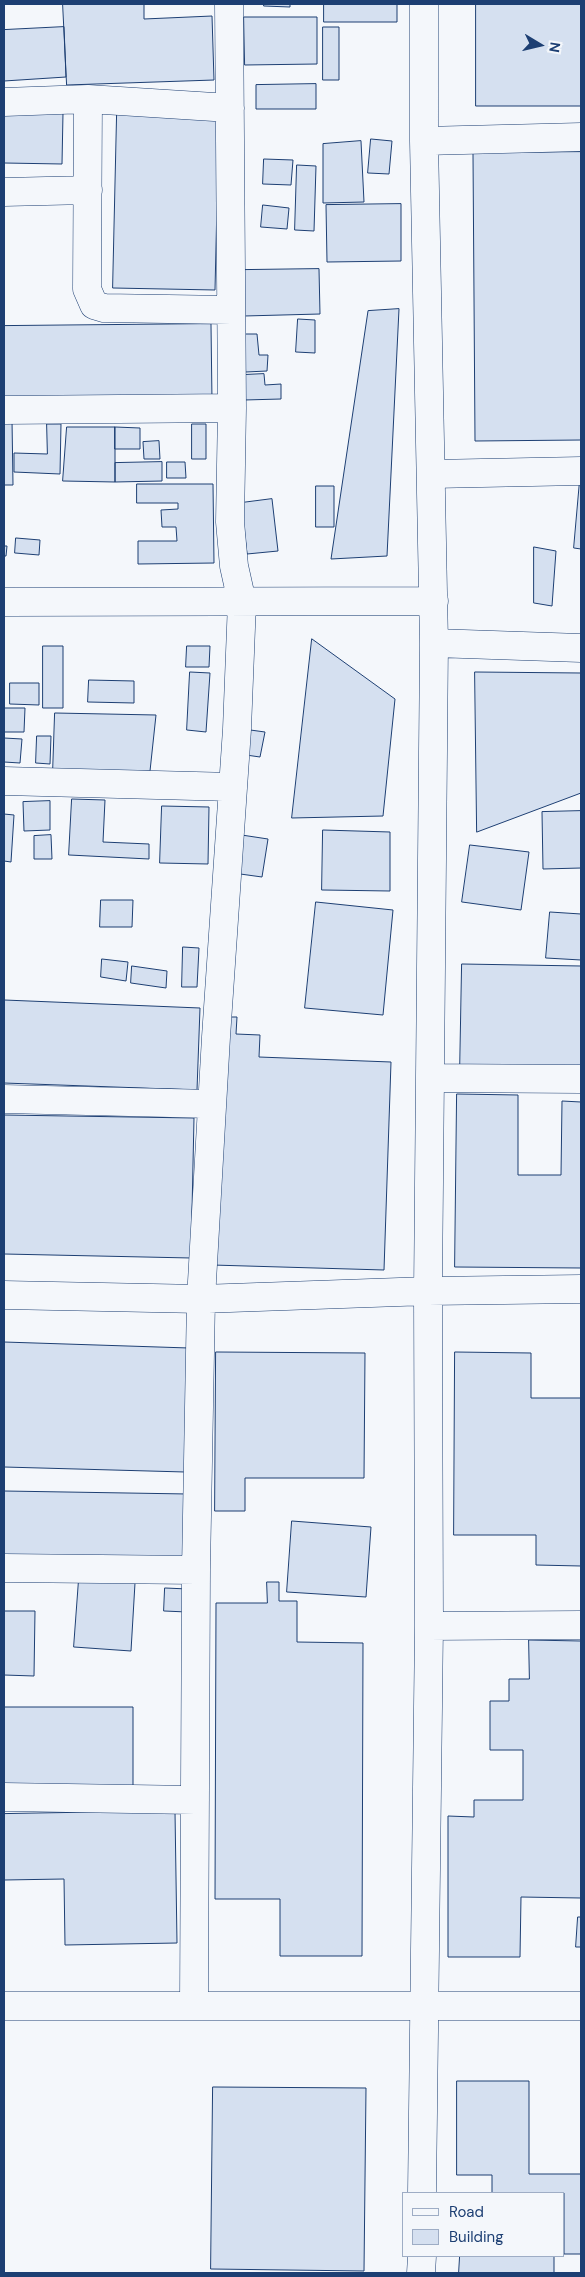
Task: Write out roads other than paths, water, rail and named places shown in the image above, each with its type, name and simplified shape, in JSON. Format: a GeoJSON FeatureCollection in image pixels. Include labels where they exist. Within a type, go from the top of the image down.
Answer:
{"type":"FeatureCollection","features":[{"type":"Feature","properties":{"kind":"street"},"geometry":{"type":"LineString","coordinates":[[194,2005],[196,1570],[201,1299],[233,787],[242,602],[234,566],[230,522],[232,408],[229,4]]}},
{"type":"Feature","properties":{"kind":"street"},"geometry":{"type":"LineString","coordinates":[[422,2192],[429,1626],[428,1291],[434,643],[424,141],[424,4]]}},
{"type":"Feature","properties":{"kind":"street"},"geometry":{"type":"LineString","coordinates":[[4,102],[88,98],[230,108]]}},
{"type":"Feature","properties":{"kind":"street"},"geometry":{"type":"LineString","coordinates":[[88,98],[87,289],[94,305],[104,308],[231,310]]}},
{"type":"Feature","properties":{"kind":"street"},"geometry":{"type":"LineString","coordinates":[[424,141],[581,137]]}},
{"type":"Feature","properties":{"kind":"street"},"geometry":{"type":"LineString","coordinates":[[4,192],[88,190]]}},
{"type":"Feature","properties":{"kind":"street"},"geometry":{"type":"LineString","coordinates":[[4,410],[232,408]]}},
{"type":"Feature","properties":{"kind":"street"},"geometry":{"type":"LineString","coordinates":[[432,474],[581,470]]}},
{"type":"Feature","properties":{"kind":"street"},"geometry":{"type":"LineString","coordinates":[[4,602],[434,601]]}},
{"type":"Feature","properties":{"kind":"street"},"geometry":{"type":"LineString","coordinates":[[434,643],[581,648]]}},
{"type":"Feature","properties":{"kind":"street"},"geometry":{"type":"LineString","coordinates":[[4,781],[233,787]]}},
{"type":"Feature","properties":{"kind":"street"},"geometry":{"type":"LineString","coordinates":[[430,1078],[581,1079]]}},
{"type":"Feature","properties":{"kind":"street"},"geometry":{"type":"LineString","coordinates":[[4,1099],[212,1104]]}},
{"type":"Feature","properties":{"kind":"street"},"geometry":{"type":"LineString","coordinates":[[4,1296],[201,1299],[428,1291],[581,1289]]}},
{"type":"Feature","properties":{"kind":"street"},"geometry":{"type":"LineString","coordinates":[[4,1568],[196,1570]]}},
{"type":"Feature","properties":{"kind":"street"},"geometry":{"type":"LineString","coordinates":[[429,1626],[581,1624]]}},
{"type":"Feature","properties":{"kind":"street"},"geometry":{"type":"LineString","coordinates":[[4,1797],[195,1800]]}},
{"type":"Feature","properties":{"kind":"street"},"geometry":{"type":"LineString","coordinates":[[4,2006],[581,2006]]}},
{"type":"Feature","properties":{"kind":"street"},"geometry":{"type":"LineString","coordinates":[[421,2273],[422,2257]]}}]}
